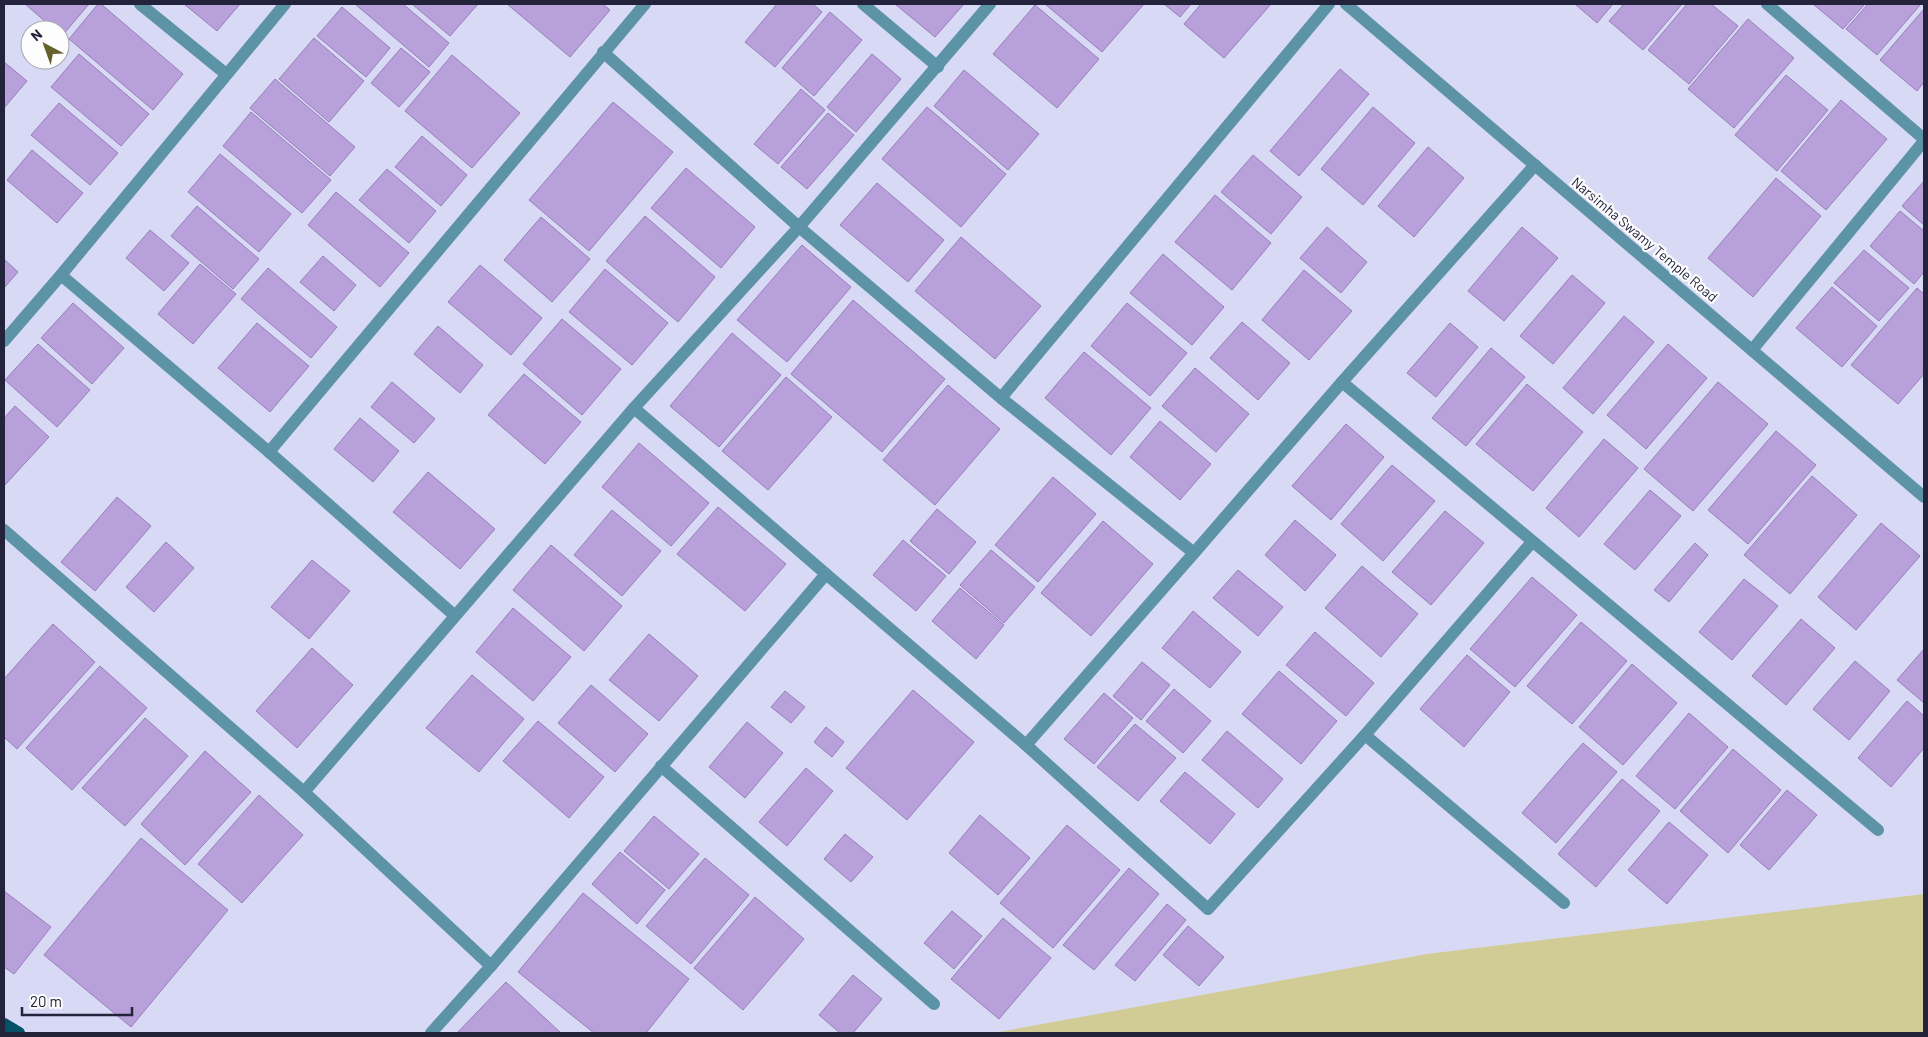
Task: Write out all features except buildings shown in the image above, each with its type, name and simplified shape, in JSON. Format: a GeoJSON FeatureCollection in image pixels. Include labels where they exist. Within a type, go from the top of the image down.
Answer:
{"type":"FeatureCollection","features":[{"type":"Feature","properties":{"kind":"main road"},"geometry":{"type":"LineString","coordinates":[[4,1024],[19,1033]]}},
{"type":"Feature","properties":{"kind":"street"},"geometry":{"type":"LineString","coordinates":[[140,4],[226,74]]}},
{"type":"Feature","properties":{"kind":"street"},"geometry":{"type":"LineString","coordinates":[[4,341],[61,275],[285,4]]}},
{"type":"Feature","properties":{"kind":"street"},"geometry":{"type":"LineString","coordinates":[[269,452],[645,4]]}},
{"type":"Feature","properties":{"kind":"street"},"geometry":{"type":"LineString","coordinates":[[863,4],[938,67]]}},
{"type":"Feature","properties":{"kind":"street"},"geometry":{"type":"LineString","coordinates":[[304,792],[634,408],[799,227],[990,4]]}},
{"type":"Feature","properties":{"kind":"street"},"geometry":{"type":"LineString","coordinates":[[1001,398],[1330,4]]}},
{"type":"Feature","properties":{"kind":"street","name":"Narsimha Swamy Temple Road"},"geometry":{"type":"LineString","coordinates":[[1346,4],[1924,496]]}},
{"type":"Feature","properties":{"kind":"street"},"geometry":{"type":"LineString","coordinates":[[1752,350],[1924,140],[1767,4]]}},
{"type":"Feature","properties":{"kind":"street"},"geometry":{"type":"LineString","coordinates":[[603,52],[799,227],[1001,398],[1194,553]]}},
{"type":"Feature","properties":{"kind":"street"},"geometry":{"type":"LineString","coordinates":[[1026,745],[1342,382],[1535,165]]}},
{"type":"Feature","properties":{"kind":"street"},"geometry":{"type":"LineString","coordinates":[[61,275],[269,452],[454,616]]}},
{"type":"Feature","properties":{"kind":"street"},"geometry":{"type":"LineString","coordinates":[[1342,382],[1878,830]]}},
{"type":"Feature","properties":{"kind":"street"},"geometry":{"type":"LineString","coordinates":[[634,408],[1026,745],[1208,909],[1364,735],[1532,542]]}},
{"type":"Feature","properties":{"kind":"street"},"geometry":{"type":"LineString","coordinates":[[4,530],[304,792],[491,966]]}},
{"type":"Feature","properties":{"kind":"street"},"geometry":{"type":"LineString","coordinates":[[431,1033],[491,966],[826,574]]}},
{"type":"Feature","properties":{"kind":"street"},"geometry":{"type":"LineString","coordinates":[[1364,735],[1564,903]]}},
{"type":"Feature","properties":{"kind":"street"},"geometry":{"type":"LineString","coordinates":[[661,766],[934,1004]]}},
{"type":"Feature","properties":{"kind":"shaded area"},"geometry":{"type":"Polygon","coordinates":[[[1924,894],[1924,1033],[993,1033],[1427,954],[1924,894]]]}}]}
